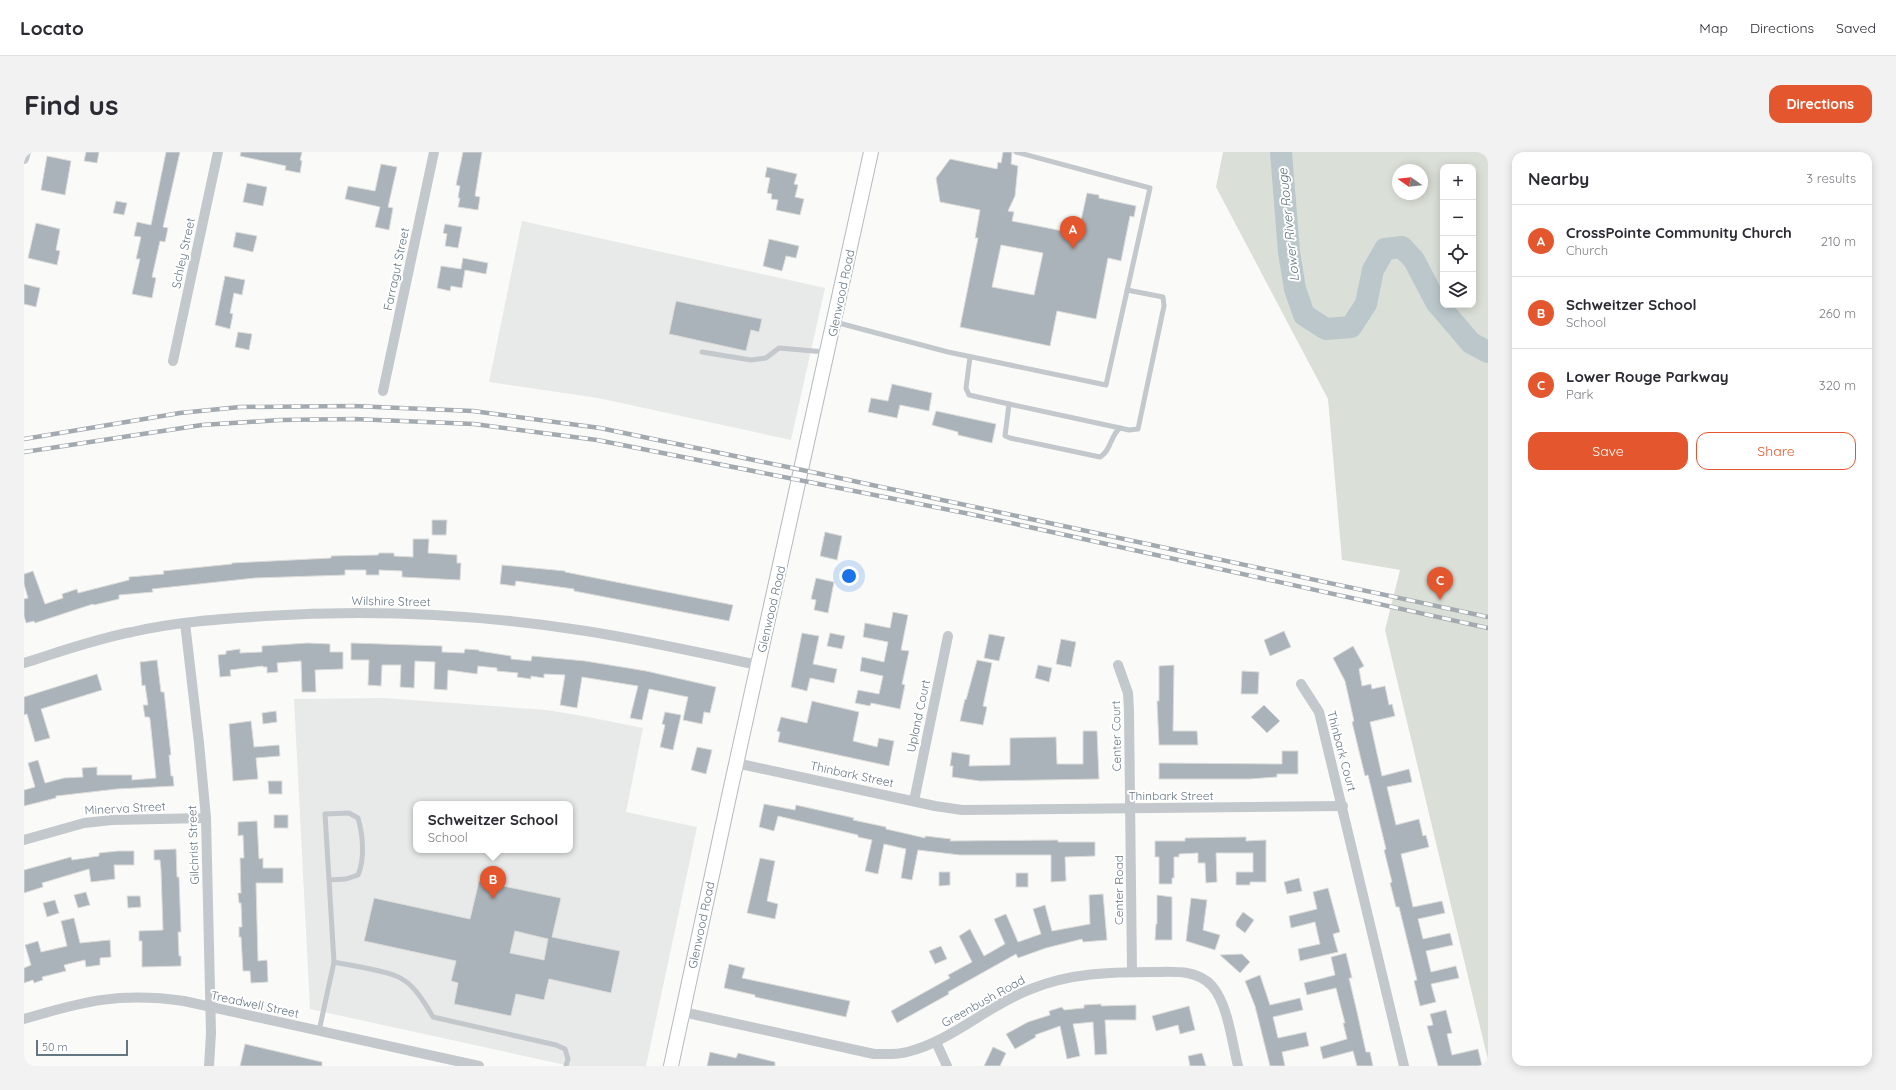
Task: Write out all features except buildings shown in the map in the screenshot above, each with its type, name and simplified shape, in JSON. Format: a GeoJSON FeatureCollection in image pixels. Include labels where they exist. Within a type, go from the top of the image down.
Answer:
{"type":"FeatureCollection","features":[{"type":"Feature","properties":{"kind":"street"},"geometry":{"type":"LineString","coordinates":[[24,159],[26,152]]}},
{"type":"Feature","properties":{"kind":"street","name":"Schley Street"},"geometry":{"type":"LineString","coordinates":[[173,360],[218,152]]}},
{"type":"Feature","properties":{"kind":"street","name":"Farragut Street"},"geometry":{"type":"LineString","coordinates":[[383,391],[434,152]]}},
{"type":"Feature","properties":{"kind":"street","name":"Glenwood Road"},"geometry":{"type":"LineString","coordinates":[[671,1066],[736,763],[835,322],[871,152]]}},
{"type":"Feature","properties":{"kind":"street","name":"Wilshire Street"},"geometry":{"type":"LineString","coordinates":[[24,663],[131,632],[184,623],[244,617],[327,613],[413,613],[484,618],[587,631],[758,665]]}},
{"type":"Feature","properties":{"kind":"street","name":"Gilchrist Street"},"geometry":{"type":"LineString","coordinates":[[184,623],[199,743],[206,818],[211,1007],[209,1066]]}},
{"type":"Feature","properties":{"kind":"street","name":"Upland Court"},"geometry":{"type":"LineString","coordinates":[[914,801],[948,636]]}},
{"type":"Feature","properties":{"kind":"street","name":"Center Court"},"geometry":{"type":"LineString","coordinates":[[1118,665],[1128,693],[1130,809]]}},
{"type":"Feature","properties":{"kind":"street","name":"Thinbark Court"},"geometry":{"type":"LineString","coordinates":[[1302,684],[1319,712],[1343,806]]}},
{"type":"Feature","properties":{"kind":"street","name":"Thinbark Street"},"geometry":{"type":"LineString","coordinates":[[736,763],[962,810],[1343,806]]}},
{"type":"Feature","properties":{"kind":"street"},"geometry":{"type":"LineString","coordinates":[[1343,806],[1404,1066]]}},
{"type":"Feature","properties":{"kind":"street","name":"Center Road"},"geometry":{"type":"LineString","coordinates":[[1130,809],[1132,972]]}},
{"type":"Feature","properties":{"kind":"street","name":"Minerva Street"},"geometry":{"type":"LineString","coordinates":[[24,840],[84,823],[112,820],[206,818]]}},
{"type":"Feature","properties":{"kind":"street","name":"Greenbush Road"},"geometry":{"type":"LineString","coordinates":[[683,1012],[874,1054],[907,1052],[936,1042],[1002,1003],[1035,987],[1082,974],[1132,972],[1189,973],[1208,982],[1219,995],[1238,1066]]}},
{"type":"Feature","properties":{"kind":"street","name":"Treadwell Street"},"geometry":{"type":"LineString","coordinates":[[24,1019],[72,1004],[115,997],[159,998],[211,1007],[479,1066]]}},
{"type":"Feature","properties":{"kind":"street"},"geometry":{"type":"LineString","coordinates":[[936,1042],[947,1066]]}},
{"type":"Feature","properties":{"kind":"lane"},"geometry":{"type":"LineString","coordinates":[[835,322],[970,357],[1106,385],[1150,188],[1016,152]]}},
{"type":"Feature","properties":{"kind":"lane"},"geometry":{"type":"LineString","coordinates":[[970,357],[966,388],[969,395],[1129,430],[1138,429],[1164,306],[1163,297],[1127,290]]}},
{"type":"Feature","properties":{"kind":"lane"},"geometry":{"type":"LineString","coordinates":[[702,352],[751,360],[766,358],[779,348],[828,353]]}},
{"type":"Feature","properties":{"kind":"lane"},"geometry":{"type":"LineString","coordinates":[[1009,404],[1005,436],[1010,438],[1100,457],[1106,454],[1115,432],[1120,428]]}},
{"type":"Feature","properties":{"kind":"lane"},"geometry":{"type":"LineString","coordinates":[[319,1031],[334,962],[329,880],[325,814],[350,813],[358,818],[361,828],[362,866],[358,875],[346,879],[329,880]]}},
{"type":"Feature","properties":{"kind":"lane"},"geometry":{"type":"LineString","coordinates":[[334,962],[396,976],[410,985],[421,998],[433,1017],[556,1045],[565,1049],[568,1059],[566,1066]]}},
{"type":"Feature","properties":{"kind":"shaded area"},"geometry":{"type":"Polygon","coordinates":[[[1223,152],[1488,152],[1488,1060],[1385,630],[1400,570],[1342,560],[1328,399],[1216,187],[1223,152]]]}},
{"type":"Feature","properties":{"kind":"shaded area"},"geometry":{"type":"Polygon","coordinates":[[[522,221],[825,288],[791,440],[598,398],[489,382],[522,221]]]}},
{"type":"Feature","properties":{"kind":"shaded area"},"geometry":{"type":"Polygon","coordinates":[[[384,698],[546,710],[643,728],[626,812],[697,827],[646,1066],[570,1066],[310,1009],[294,699],[384,698]]]}},
{"type":"Feature","properties":{"kind":"waterway","name":"Lower River Rouge"},"geometry":{"type":"LineString","coordinates":[[1281,152],[1289,252],[1295,289],[1304,315],[1326,329],[1351,327],[1366,304],[1373,270],[1385,249],[1402,247],[1414,260],[1436,302],[1471,343],[1488,352]]}},
{"type":"Feature","properties":{"kind":"railway"},"geometry":{"type":"LineString","coordinates":[[24,439],[180,413],[240,407],[353,406],[473,411],[600,428],[1488,617]]}},
{"type":"Feature","properties":{"kind":"railway"},"geometry":{"type":"LineString","coordinates":[[24,452],[202,425],[280,420],[354,419],[474,424],[597,440],[970,514],[1488,628]]}},
{"type":"Feature","properties":{"kind":"place","name":"CrossPointe Community Church"},"geometry":{"type":"Point","coordinates":[1073,249]}},
{"type":"Feature","properties":{"kind":"place","name":"Lower Rouge Parkway"},"geometry":{"type":"Point","coordinates":[1440,600]}},
{"type":"Feature","properties":{"kind":"place","name":"Schweitzer School"},"geometry":{"type":"Point","coordinates":[493,899]}}]}
